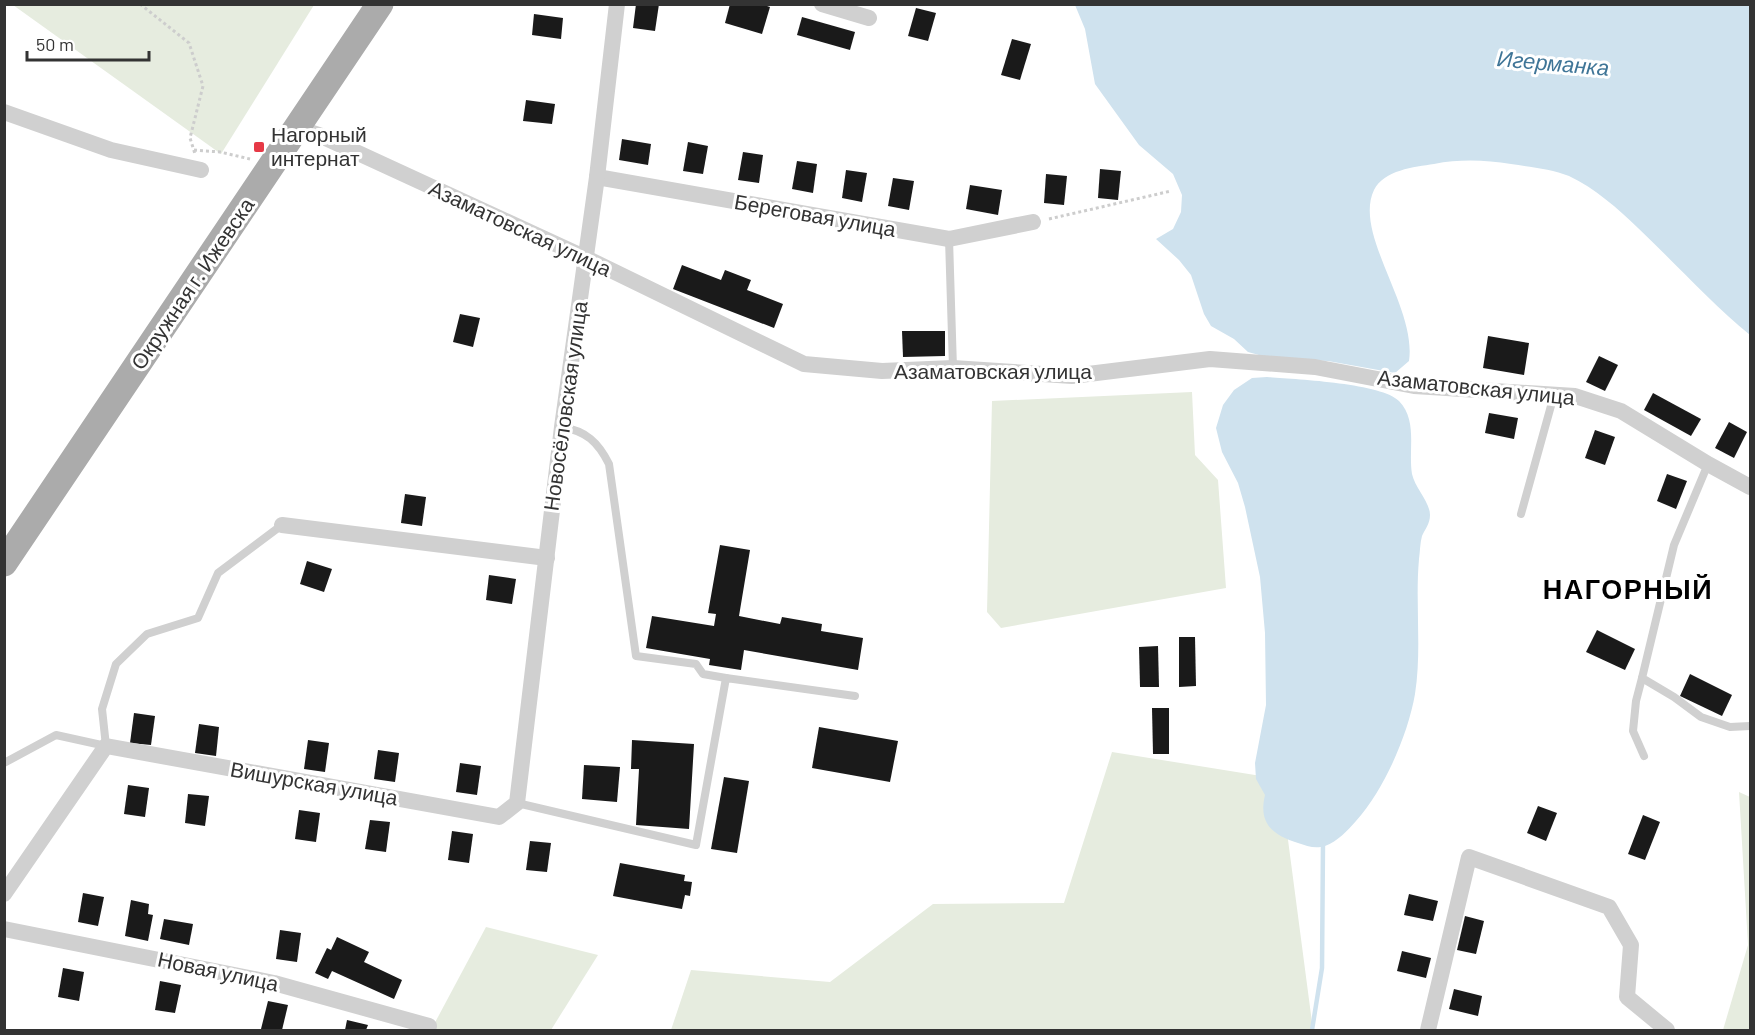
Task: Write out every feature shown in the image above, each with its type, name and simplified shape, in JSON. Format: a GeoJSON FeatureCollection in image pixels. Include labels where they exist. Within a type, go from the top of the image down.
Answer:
{"type":"FeatureCollection","features":[{"type":"Feature","properties":{"kind":"main road","name":"Окружная г. Ижевска"},"geometry":{"type":"LineString","coordinates":[[4,563],[380,4]]}},
{"type":"Feature","properties":{"kind":"street","name":"Новосёловская улица"},"geometry":{"type":"LineString","coordinates":[[517,803],[562,427],[597,177],[617,4]]}},
{"type":"Feature","properties":{"kind":"street"},"geometry":{"type":"LineString","coordinates":[[822,4],[869,18]]}},
{"type":"Feature","properties":{"kind":"street"},"geometry":{"type":"LineString","coordinates":[[4,112],[111,150],[201,170]]}},
{"type":"Feature","properties":{"kind":"street","name":"Азаматовская улица"},"geometry":{"type":"LineString","coordinates":[[298,128],[319,135],[586,258],[804,364],[882,371],[953,368],[1072,376],[1210,359],[1315,367],[1414,386],[1575,396],[1621,411],[1750,487]]}},
{"type":"Feature","properties":{"kind":"street","name":"Береговая улица"},"geometry":{"type":"LineString","coordinates":[[597,177],[949,239],[1033,222]]}},
{"type":"Feature","properties":{"kind":"street"},"geometry":{"type":"LineString","coordinates":[[282,525],[547,558]]}},
{"type":"Feature","properties":{"kind":"street"},"geometry":{"type":"LineString","coordinates":[[4,894],[106,746]]}},
{"type":"Feature","properties":{"kind":"street","name":"Вишурская улица"},"geometry":{"type":"LineString","coordinates":[[106,746],[499,817],[517,803]]}},
{"type":"Feature","properties":{"kind":"street"},"geometry":{"type":"LineString","coordinates":[[1428,1030],[1468,857],[1609,907],[1631,945],[1627,997],[1667,1030]]}},
{"type":"Feature","properties":{"kind":"street","name":"Новая улица"},"geometry":{"type":"LineString","coordinates":[[4,929],[274,983],[429,1026]]}},
{"type":"Feature","properties":{"kind":"lane"},"geometry":{"type":"LineString","coordinates":[[949,239],[953,368]]}},
{"type":"Feature","properties":{"kind":"lane"},"geometry":{"type":"LineString","coordinates":[[1521,514],[1554,395]]}},
{"type":"Feature","properties":{"kind":"lane"},"geometry":{"type":"LineString","coordinates":[[562,427],[578,430],[601,447],[609,464],[636,656],[696,664],[703,674],[855,696]]}},
{"type":"Feature","properties":{"kind":"lane"},"geometry":{"type":"LineString","coordinates":[[1644,756],[1633,731],[1636,701],[1674,545],[1708,464]]}},
{"type":"Feature","properties":{"kind":"lane"},"geometry":{"type":"LineString","coordinates":[[4,763],[56,735],[106,746],[102,709],[116,664],[147,634],[198,618],[218,573],[282,525]]}},
{"type":"Feature","properties":{"kind":"lane"},"geometry":{"type":"LineString","coordinates":[[517,803],[696,845],[726,678]]}},
{"type":"Feature","properties":{"kind":"lane"},"geometry":{"type":"LineString","coordinates":[[1642,678],[1701,717],[1730,727],[1750,726]]}},
{"type":"Feature","properties":{"kind":"path"},"geometry":{"type":"LineString","coordinates":[[140,4],[189,43],[202,86],[190,138],[201,170]]}},
{"type":"Feature","properties":{"kind":"path"},"geometry":{"type":"LineString","coordinates":[[1033,222],[1171,191]]}},
{"type":"Feature","properties":{"kind":"shaded area"},"geometry":{"type":"Polygon","coordinates":[[[13,5],[314,5],[221,154],[13,5]]]}},
{"type":"Feature","properties":{"kind":"shaded area"},"geometry":{"type":"Polygon","coordinates":[[[1192,392],[1195,455],[1218,480],[1226,588],[1001,628],[987,612],[992,401],[1192,392]]]}},
{"type":"Feature","properties":{"kind":"shaded area"},"geometry":{"type":"Polygon","coordinates":[[[1112,752],[1280,779],[1313,1030],[671,1030],[691,970],[830,982],[933,904],[1064,903],[1112,752]]]}},
{"type":"Feature","properties":{"kind":"shaded area"},"geometry":{"type":"Polygon","coordinates":[[[1739,792],[1750,797],[1750,1030],[1723,1030],[1748,945],[1739,792]]]}},
{"type":"Feature","properties":{"kind":"shaded area"},"geometry":{"type":"Polygon","coordinates":[[[486,927],[598,955],[551,1030],[431,1030],[486,927]]]}},
{"type":"Feature","properties":{"kind":"water","name":"Игерманка"},"geometry":{"type":"Polygon","coordinates":[[[1075,5],[1750,5],[1750,335],[1606,199],[1588,187],[1569,176],[1548,170],[1492,162],[1463,161],[1409,168],[1385,178],[1374,190],[1370,208],[1372,228],[1404,318],[1409,340],[1409,361],[1395,373],[1328,361],[1270,358],[1248,352],[1234,339],[1211,326],[1204,314],[1191,275],[1179,260],[1156,239],[1173,229],[1181,212],[1182,195],[1173,174],[1139,145],[1095,84],[1085,29],[1075,5]]]}},
{"type":"Feature","properties":{"kind":"water"},"geometry":{"type":"Polygon","coordinates":[[[1267,377],[1357,386],[1390,395],[1399,401],[1405,409],[1410,426],[1412,474],[1428,505],[1430,515],[1420,545],[1417,677],[1407,727],[1385,778],[1366,808],[1342,835],[1330,844],[1321,847],[1308,846],[1289,840],[1270,827],[1264,814],[1265,795],[1256,779],[1255,763],[1266,705],[1265,633],[1260,577],[1238,483],[1222,452],[1216,428],[1223,405],[1234,390],[1252,378],[1267,377]]]}},
{"type":"Feature","properties":{"kind":"building"},"geometry":{"type":"Polygon","coordinates":[[[636,4],[659,4],[655,31],[633,28],[636,4]]]}},
{"type":"Feature","properties":{"kind":"building"},"geometry":{"type":"Polygon","coordinates":[[[730,4],[761,4],[770,7],[762,34],[725,23],[730,4]]]}},
{"type":"Feature","properties":{"kind":"building"},"geometry":{"type":"Polygon","coordinates":[[[916,8],[936,13],[928,41],[908,36],[916,8]]]}},
{"type":"Feature","properties":{"kind":"building"},"geometry":{"type":"Polygon","coordinates":[[[534,14],[563,18],[561,39],[532,35],[534,14]]]}},
{"type":"Feature","properties":{"kind":"building"},"geometry":{"type":"Polygon","coordinates":[[[802,17],[855,32],[850,50],[797,35],[802,17]]]}},
{"type":"Feature","properties":{"kind":"building"},"geometry":{"type":"Polygon","coordinates":[[[1012,39],[1031,44],[1020,80],[1001,75],[1012,39]]]}},
{"type":"Feature","properties":{"kind":"building"},"geometry":{"type":"Polygon","coordinates":[[[526,100],[555,104],[552,124],[523,121],[526,100]]]}},
{"type":"Feature","properties":{"kind":"building"},"geometry":{"type":"Polygon","coordinates":[[[622,139],[651,144],[648,165],[619,160],[622,139]]]}},
{"type":"Feature","properties":{"kind":"building"},"geometry":{"type":"Polygon","coordinates":[[[688,142],[708,146],[703,174],[683,171],[688,142]]]}},
{"type":"Feature","properties":{"kind":"building"},"geometry":{"type":"Polygon","coordinates":[[[743,152],[763,155],[759,183],[738,180],[743,152]]]}},
{"type":"Feature","properties":{"kind":"building"},"geometry":{"type":"Polygon","coordinates":[[[797,161],[817,164],[813,193],[792,189],[797,161]]]}},
{"type":"Feature","properties":{"kind":"building"},"geometry":{"type":"Polygon","coordinates":[[[1100,169],[1121,171],[1118,200],[1098,198],[1100,169]]]}},
{"type":"Feature","properties":{"kind":"building"},"geometry":{"type":"Polygon","coordinates":[[[846,170],[867,173],[862,202],[842,198],[846,170]]]}},
{"type":"Feature","properties":{"kind":"building"},"geometry":{"type":"Polygon","coordinates":[[[1046,174],[1067,176],[1064,205],[1044,203],[1046,174]]]}},
{"type":"Feature","properties":{"kind":"building"},"geometry":{"type":"Polygon","coordinates":[[[893,178],[914,181],[909,210],[888,206],[893,178]]]}},
{"type":"Feature","properties":{"kind":"building"},"geometry":{"type":"Polygon","coordinates":[[[970,185],[1002,190],[998,215],[966,209],[970,185]]]}},
{"type":"Feature","properties":{"kind":"building"},"geometry":{"type":"Polygon","coordinates":[[[682,265],[721,280],[725,270],[751,280],[747,290],[783,304],[774,328],[673,289],[682,265]]]}},
{"type":"Feature","properties":{"kind":"building"},"geometry":{"type":"Polygon","coordinates":[[[460,314],[480,318],[473,347],[453,342],[460,314]]]}},
{"type":"Feature","properties":{"kind":"building"},"geometry":{"type":"Polygon","coordinates":[[[902,331],[945,331],[945,356],[903,357],[902,331]]]}},
{"type":"Feature","properties":{"kind":"building"},"geometry":{"type":"Polygon","coordinates":[[[1488,336],[1529,343],[1524,375],[1483,368],[1488,336]]]}},
{"type":"Feature","properties":{"kind":"building"},"geometry":{"type":"Polygon","coordinates":[[[1599,356],[1618,365],[1605,391],[1586,382],[1599,356]]]}},
{"type":"Feature","properties":{"kind":"building"},"geometry":{"type":"Polygon","coordinates":[[[1653,393],[1701,419],[1691,436],[1644,410],[1653,393]]]}},
{"type":"Feature","properties":{"kind":"building"},"geometry":{"type":"Polygon","coordinates":[[[1489,413],[1518,418],[1514,439],[1485,433],[1489,413]]]}},
{"type":"Feature","properties":{"kind":"building"},"geometry":{"type":"Polygon","coordinates":[[[1729,422],[1747,432],[1734,458],[1715,448],[1729,422]]]}},
{"type":"Feature","properties":{"kind":"building"},"geometry":{"type":"Polygon","coordinates":[[[1595,430],[1615,437],[1605,465],[1585,458],[1595,430]]]}},
{"type":"Feature","properties":{"kind":"building"},"geometry":{"type":"Polygon","coordinates":[[[1667,474],[1687,481],[1676,509],[1657,501],[1667,474]]]}},
{"type":"Feature","properties":{"kind":"building"},"geometry":{"type":"Polygon","coordinates":[[[405,494],[426,497],[422,526],[401,523],[405,494]]]}},
{"type":"Feature","properties":{"kind":"building"},"geometry":{"type":"Polygon","coordinates":[[[720,545],[750,550],[739,616],[780,624],[782,617],[822,624],[821,631],[863,638],[858,670],[744,650],[741,670],[709,665],[710,659],[646,648],[652,616],[714,626],[716,614],[708,613],[720,545]]]}},
{"type":"Feature","properties":{"kind":"building"},"geometry":{"type":"Polygon","coordinates":[[[307,561],[332,569],[324,592],[300,584],[307,561]]]}},
{"type":"Feature","properties":{"kind":"building"},"geometry":{"type":"Polygon","coordinates":[[[489,575],[516,579],[512,604],[486,600],[489,575]]]}},
{"type":"Feature","properties":{"kind":"building"},"geometry":{"type":"Polygon","coordinates":[[[1597,630],[1635,649],[1625,670],[1586,652],[1597,630]]]}},
{"type":"Feature","properties":{"kind":"building"},"geometry":{"type":"Polygon","coordinates":[[[1179,637],[1195,637],[1196,686],[1179,687],[1179,637]]]}},
{"type":"Feature","properties":{"kind":"building"},"geometry":{"type":"Polygon","coordinates":[[[1158,646],[1159,687],[1140,687],[1139,647],[1158,646]]]}},
{"type":"Feature","properties":{"kind":"building"},"geometry":{"type":"Polygon","coordinates":[[[1690,674],[1732,695],[1722,716],[1680,696],[1690,674]]]}},
{"type":"Feature","properties":{"kind":"building"},"geometry":{"type":"Polygon","coordinates":[[[1152,708],[1169,708],[1169,754],[1153,754],[1152,708]]]}},
{"type":"Feature","properties":{"kind":"building"},"geometry":{"type":"Polygon","coordinates":[[[134,713],[155,716],[151,745],[130,743],[134,713]]]}},
{"type":"Feature","properties":{"kind":"building"},"geometry":{"type":"Polygon","coordinates":[[[199,724],[219,727],[216,756],[195,753],[199,724]]]}},
{"type":"Feature","properties":{"kind":"building"},"geometry":{"type":"Polygon","coordinates":[[[819,727],[898,741],[890,782],[812,768],[819,727]]]}},
{"type":"Feature","properties":{"kind":"building"},"geometry":{"type":"Polygon","coordinates":[[[308,740],[329,743],[325,772],[304,769],[308,740]]]}},
{"type":"Feature","properties":{"kind":"building"},"geometry":{"type":"Polygon","coordinates":[[[632,740],[694,744],[689,829],[636,825],[639,769],[631,769],[632,740]]]}},
{"type":"Feature","properties":{"kind":"building"},"geometry":{"type":"Polygon","coordinates":[[[378,750],[399,753],[395,782],[374,779],[378,750]]]}},
{"type":"Feature","properties":{"kind":"building"},"geometry":{"type":"Polygon","coordinates":[[[460,763],[481,766],[477,795],[456,792],[460,763]]]}},
{"type":"Feature","properties":{"kind":"building"},"geometry":{"type":"Polygon","coordinates":[[[584,765],[620,767],[617,802],[582,799],[584,765]]]}},
{"type":"Feature","properties":{"kind":"building"},"geometry":{"type":"Polygon","coordinates":[[[724,777],[749,781],[737,853],[711,849],[724,777]]]}},
{"type":"Feature","properties":{"kind":"building"},"geometry":{"type":"Polygon","coordinates":[[[128,785],[149,788],[145,817],[124,814],[128,785]]]}},
{"type":"Feature","properties":{"kind":"building"},"geometry":{"type":"Polygon","coordinates":[[[188,794],[209,796],[205,826],[185,823],[188,794]]]}},
{"type":"Feature","properties":{"kind":"building"},"geometry":{"type":"Polygon","coordinates":[[[1538,806],[1557,813],[1546,841],[1527,833],[1538,806]]]}},
{"type":"Feature","properties":{"kind":"building"},"geometry":{"type":"Polygon","coordinates":[[[299,810],[320,813],[316,842],[295,839],[299,810]]]}},
{"type":"Feature","properties":{"kind":"building"},"geometry":{"type":"Polygon","coordinates":[[[1643,815],[1660,822],[1645,860],[1628,854],[1643,815]]]}},
{"type":"Feature","properties":{"kind":"building"},"geometry":{"type":"Polygon","coordinates":[[[370,820],[390,822],[386,852],[365,849],[370,820]]]}},
{"type":"Feature","properties":{"kind":"building"},"geometry":{"type":"Polygon","coordinates":[[[452,831],[473,834],[469,863],[448,860],[452,831]]]}},
{"type":"Feature","properties":{"kind":"building"},"geometry":{"type":"Polygon","coordinates":[[[530,841],[551,843],[547,872],[526,870],[530,841]]]}},
{"type":"Feature","properties":{"kind":"building"},"geometry":{"type":"Polygon","coordinates":[[[620,863],[685,875],[684,881],[692,882],[690,896],[685,895],[682,909],[613,896],[620,863]]]}},
{"type":"Feature","properties":{"kind":"building"},"geometry":{"type":"Polygon","coordinates":[[[83,893],[104,897],[98,926],[78,922],[83,893]]]}},
{"type":"Feature","properties":{"kind":"building"},"geometry":{"type":"Polygon","coordinates":[[[1409,894],[1438,901],[1433,921],[1404,915],[1409,894]]]}},
{"type":"Feature","properties":{"kind":"building"},"geometry":{"type":"Polygon","coordinates":[[[131,900],[149,904],[148,914],[153,915],[148,941],[125,936],[131,900]]]}},
{"type":"Feature","properties":{"kind":"building"},"geometry":{"type":"Polygon","coordinates":[[[1465,916],[1484,921],[1476,954],[1457,950],[1465,916]]]}},
{"type":"Feature","properties":{"kind":"building"},"geometry":{"type":"Polygon","coordinates":[[[164,919],[193,924],[189,945],[160,939],[164,919]]]}},
{"type":"Feature","properties":{"kind":"building"},"geometry":{"type":"Polygon","coordinates":[[[280,930],[301,933],[297,962],[276,959],[280,930]]]}},
{"type":"Feature","properties":{"kind":"building"},"geometry":{"type":"Polygon","coordinates":[[[337,937],[369,952],[364,962],[402,980],[394,999],[332,971],[328,979],[315,973],[327,948],[331,950],[337,937]]]}},
{"type":"Feature","properties":{"kind":"building"},"geometry":{"type":"Polygon","coordinates":[[[1402,951],[1431,958],[1426,978],[1397,971],[1402,951]]]}},
{"type":"Feature","properties":{"kind":"building"},"geometry":{"type":"Polygon","coordinates":[[[63,968],[84,972],[79,1001],[58,997],[63,968]]]}},
{"type":"Feature","properties":{"kind":"building"},"geometry":{"type":"Polygon","coordinates":[[[160,981],[181,985],[175,1013],[155,1010],[160,981]]]}},
{"type":"Feature","properties":{"kind":"building"},"geometry":{"type":"Polygon","coordinates":[[[1454,989],[1482,996],[1478,1016],[1449,1009],[1454,989]]]}},
{"type":"Feature","properties":{"kind":"building"},"geometry":{"type":"Polygon","coordinates":[[[268,1001],[288,1005],[282,1030],[261,1029],[268,1001]]]}},
{"type":"Feature","properties":{"kind":"building"},"geometry":{"type":"Polygon","coordinates":[[[347,1020],[368,1025],[366,1030],[345,1030],[347,1020]]]}},
{"type":"Feature","properties":{"kind":"waterway"},"geometry":{"type":"LineString","coordinates":[[1312,1030],[1322,968],[1323,842]]}},
{"type":"Feature","properties":{"kind":"place","name":"Нагорный интернат"},"geometry":{"type":"Point","coordinates":[259,147]}},
{"type":"Feature","properties":{"kind":"district","name":"НАГОРНЫЙ"},"geometry":{"type":"Point","coordinates":[1628,590]}}]}
